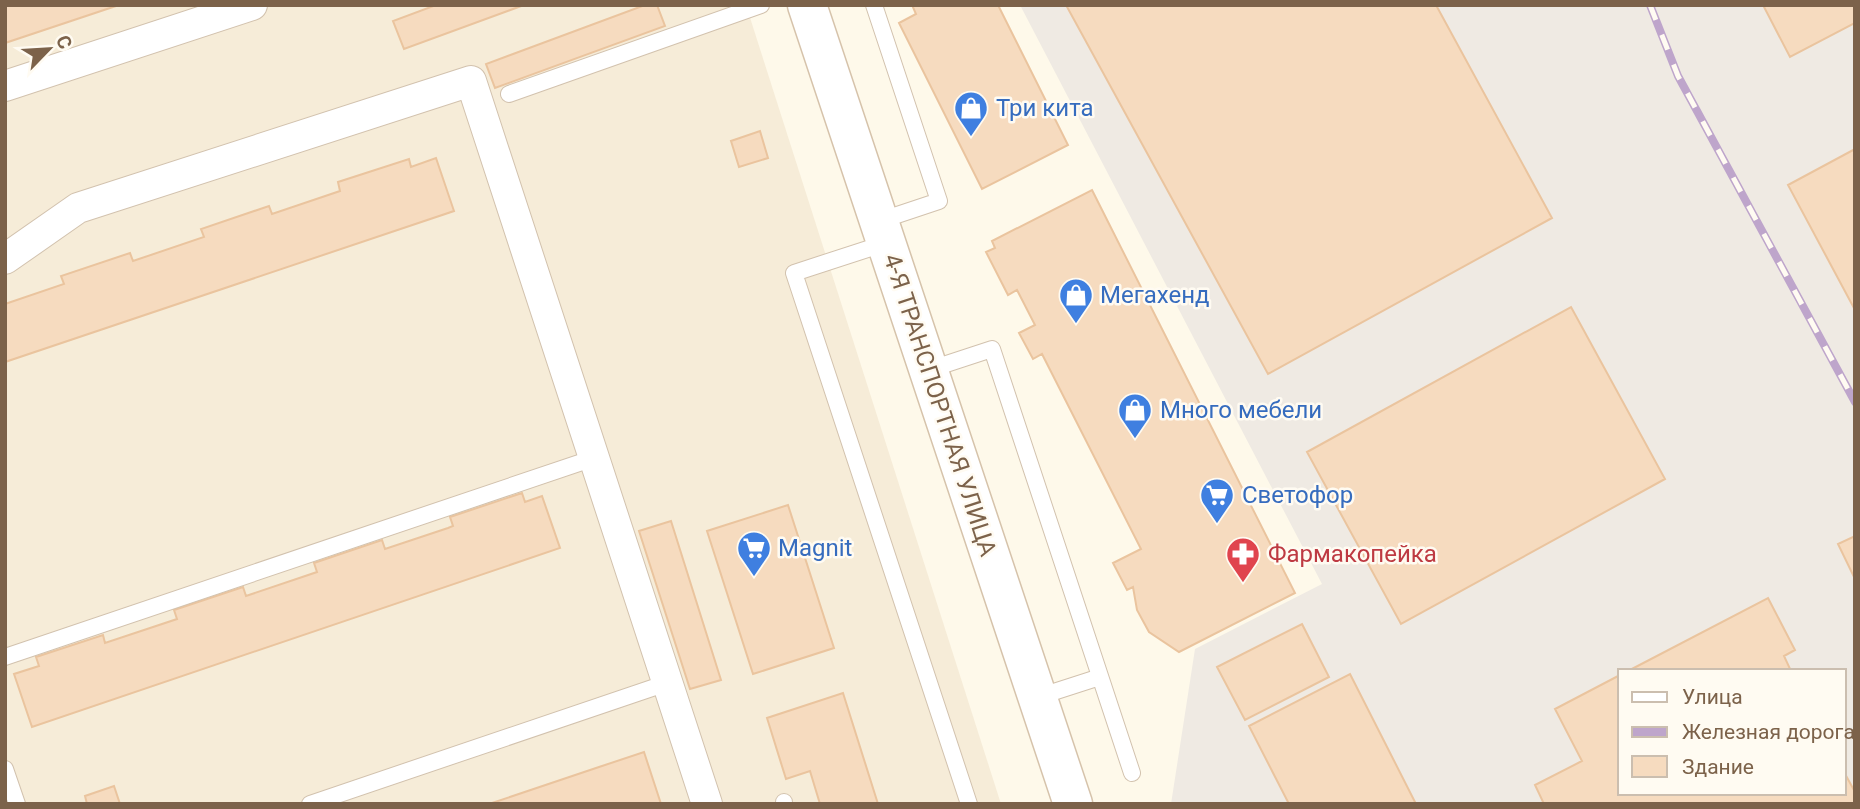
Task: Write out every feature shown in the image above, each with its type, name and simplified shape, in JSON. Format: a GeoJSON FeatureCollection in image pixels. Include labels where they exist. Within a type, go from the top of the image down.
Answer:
{"type":"FeatureCollection","features":[{"type":"Feature","properties":{"kind":"main road","name":"4-Я ТРАНСПОРТНАЯ УЛИЦА"},"geometry":{"type":"LineString","coordinates":[[814,7],[882,232],[1073,804]]}},
{"type":"Feature","properties":{"kind":"street"},"geometry":{"type":"LineString","coordinates":[[5,86],[252,5]]}},
{"type":"Feature","properties":{"kind":"street"},"geometry":{"type":"LineString","coordinates":[[5,259],[78,208],[471,81],[707,804]]}},
{"type":"Feature","properties":{"kind":"lane"},"geometry":{"type":"LineString","coordinates":[[509,94],[761,5]]}},
{"type":"Feature","properties":{"kind":"lane"},"geometry":{"type":"LineString","coordinates":[[874,5],[939,201],[882,232],[794,273],[969,804]]}},
{"type":"Feature","properties":{"kind":"lane"},"geometry":{"type":"LineString","coordinates":[[928,370],[992,349],[1132,773]]}},
{"type":"Feature","properties":{"kind":"lane"},"geometry":{"type":"LineString","coordinates":[[5,657],[594,458]]}},
{"type":"Feature","properties":{"kind":"lane"},"geometry":{"type":"LineString","coordinates":[[1038,697],[1100,677]]}},
{"type":"Feature","properties":{"kind":"lane"},"geometry":{"type":"LineString","coordinates":[[310,804],[667,683]]}},
{"type":"Feature","properties":{"kind":"lane"},"geometry":{"type":"LineString","coordinates":[[5,769],[17,804]]}},
{"type":"Feature","properties":{"kind":"shaded area"},"geometry":{"type":"Polygon","coordinates":[[[5,5],[746,5],[1001,804],[5,804],[5,5]]]}},
{"type":"Feature","properties":{"kind":"shaded area"},"geometry":{"type":"Polygon","coordinates":[[[1020,5],[1855,5],[1855,804],[1171,804],[1195,649],[1322,584],[1020,5]]]}},
{"type":"Feature","properties":{"kind":"building"},"geometry":{"type":"Polygon","coordinates":[[[5,5],[119,5],[5,43],[5,5]]]}},
{"type":"Feature","properties":{"kind":"building"},"geometry":{"type":"Polygon","coordinates":[[[436,5],[524,5],[404,49],[393,21],[436,5]]]}},
{"type":"Feature","properties":{"kind":"building"},"geometry":{"type":"Polygon","coordinates":[[[645,5],[657,5],[665,26],[495,88],[486,64],[645,5]]]}},
{"type":"Feature","properties":{"kind":"building"},"geometry":{"type":"Polygon","coordinates":[[[912,5],[998,5],[1068,145],[982,189],[899,23],[916,14],[912,5]]]}},
{"type":"Feature","properties":{"kind":"building"},"geometry":{"type":"Polygon","coordinates":[[[1066,5],[1436,5],[1552,218],[1268,374],[1066,5]]]}},
{"type":"Feature","properties":{"kind":"building"},"geometry":{"type":"Polygon","coordinates":[[[1763,5],[1855,5],[1855,23],[1790,57],[1763,5]]]}},
{"type":"Feature","properties":{"kind":"building"},"geometry":{"type":"Polygon","coordinates":[[[760,131],[768,158],[739,167],[731,141],[760,131]]]}},
{"type":"Feature","properties":{"kind":"building"},"geometry":{"type":"Polygon","coordinates":[[[1855,149],[1855,310],[1788,185],[1855,149]]]}},
{"type":"Feature","properties":{"kind":"building"},"geometry":{"type":"Polygon","coordinates":[[[436,158],[454,211],[5,362],[5,304],[64,284],[61,276],[130,253],[133,261],[204,237],[201,229],[269,206],[272,214],[340,191],[338,182],[409,159],[411,167],[436,158]]]}},
{"type":"Feature","properties":{"kind":"building"},"geometry":{"type":"Polygon","coordinates":[[[1092,190],[1295,593],[1179,652],[1149,632],[1137,610],[1133,587],[1127,590],[1113,563],[1141,549],[1042,354],[1033,359],[1019,333],[1035,325],[1017,290],[1008,295],[986,252],[995,248],[992,241],[1092,190]]]}},
{"type":"Feature","properties":{"kind":"building"},"geometry":{"type":"Polygon","coordinates":[[[1571,307],[1665,479],[1401,624],[1307,452],[1571,307]]]}},
{"type":"Feature","properties":{"kind":"building"},"geometry":{"type":"Polygon","coordinates":[[[522,493],[525,502],[542,496],[560,548],[32,727],[14,674],[39,666],[36,657],[103,635],[105,643],[177,619],[174,610],[243,587],[246,596],[317,572],[314,563],[382,540],[385,549],[448,528],[453,526],[450,517],[522,493]]]}},
{"type":"Feature","properties":{"kind":"building"},"geometry":{"type":"Polygon","coordinates":[[[788,505],[834,648],[753,674],[707,531],[788,505]]]}},
{"type":"Feature","properties":{"kind":"building"},"geometry":{"type":"Polygon","coordinates":[[[671,521],[721,680],[690,689],[639,531],[671,521]]]}},
{"type":"Feature","properties":{"kind":"building"},"geometry":{"type":"Polygon","coordinates":[[[1855,536],[1855,579],[1838,544],[1855,536]]]}},
{"type":"Feature","properties":{"kind":"building"},"geometry":{"type":"Polygon","coordinates":[[[1768,598],[1795,650],[1784,656],[1790,669],[1632,669],[1768,598]]]}},
{"type":"Feature","properties":{"kind":"building"},"geometry":{"type":"Polygon","coordinates":[[[1302,624],[1329,677],[1245,720],[1217,667],[1302,624]]]}},
{"type":"Feature","properties":{"kind":"building"},"geometry":{"type":"Polygon","coordinates":[[[1350,674],[1416,804],[1289,804],[1249,726],[1350,674]]]}},
{"type":"Feature","properties":{"kind":"building"},"geometry":{"type":"Polygon","coordinates":[[[1618,676],[1618,795],[1846,795],[1846,776],[1855,792],[1855,804],[1544,804],[1535,785],[1582,761],[1555,709],[1618,676]]]}},
{"type":"Feature","properties":{"kind":"building"},"geometry":{"type":"Polygon","coordinates":[[[843,693],[878,804],[820,804],[810,771],[786,779],[767,718],[843,693]]]}},
{"type":"Feature","properties":{"kind":"building"},"geometry":{"type":"Polygon","coordinates":[[[644,752],[661,804],[489,804],[599,767],[644,752]]]}},
{"type":"Feature","properties":{"kind":"building"},"geometry":{"type":"Polygon","coordinates":[[[114,786],[120,804],[87,804],[85,796],[114,786]]]}},
{"type":"Feature","properties":{"kind":"railway"},"geometry":{"type":"LineString","coordinates":[[1650,5],[1678,76],[1855,402]]}},
{"type":"Feature","properties":{"kind":"place","name":"Три кита"},"geometry":{"type":"Point","coordinates":[971,138]}},
{"type":"Feature","properties":{"kind":"place","name":"Мегахенд"},"geometry":{"type":"Point","coordinates":[1076,325]}},
{"type":"Feature","properties":{"kind":"place","name":"Много мебели"},"geometry":{"type":"Point","coordinates":[1135,440]}},
{"type":"Feature","properties":{"kind":"place","name":"Светофор"},"geometry":{"type":"Point","coordinates":[1217,525]}},
{"type":"Feature","properties":{"kind":"place","name":"Magnit"},"geometry":{"type":"Point","coordinates":[754,578]}},
{"type":"Feature","properties":{"kind":"place","name":"Фармакопейка"},"geometry":{"type":"Point","coordinates":[1243,584]}}]}
